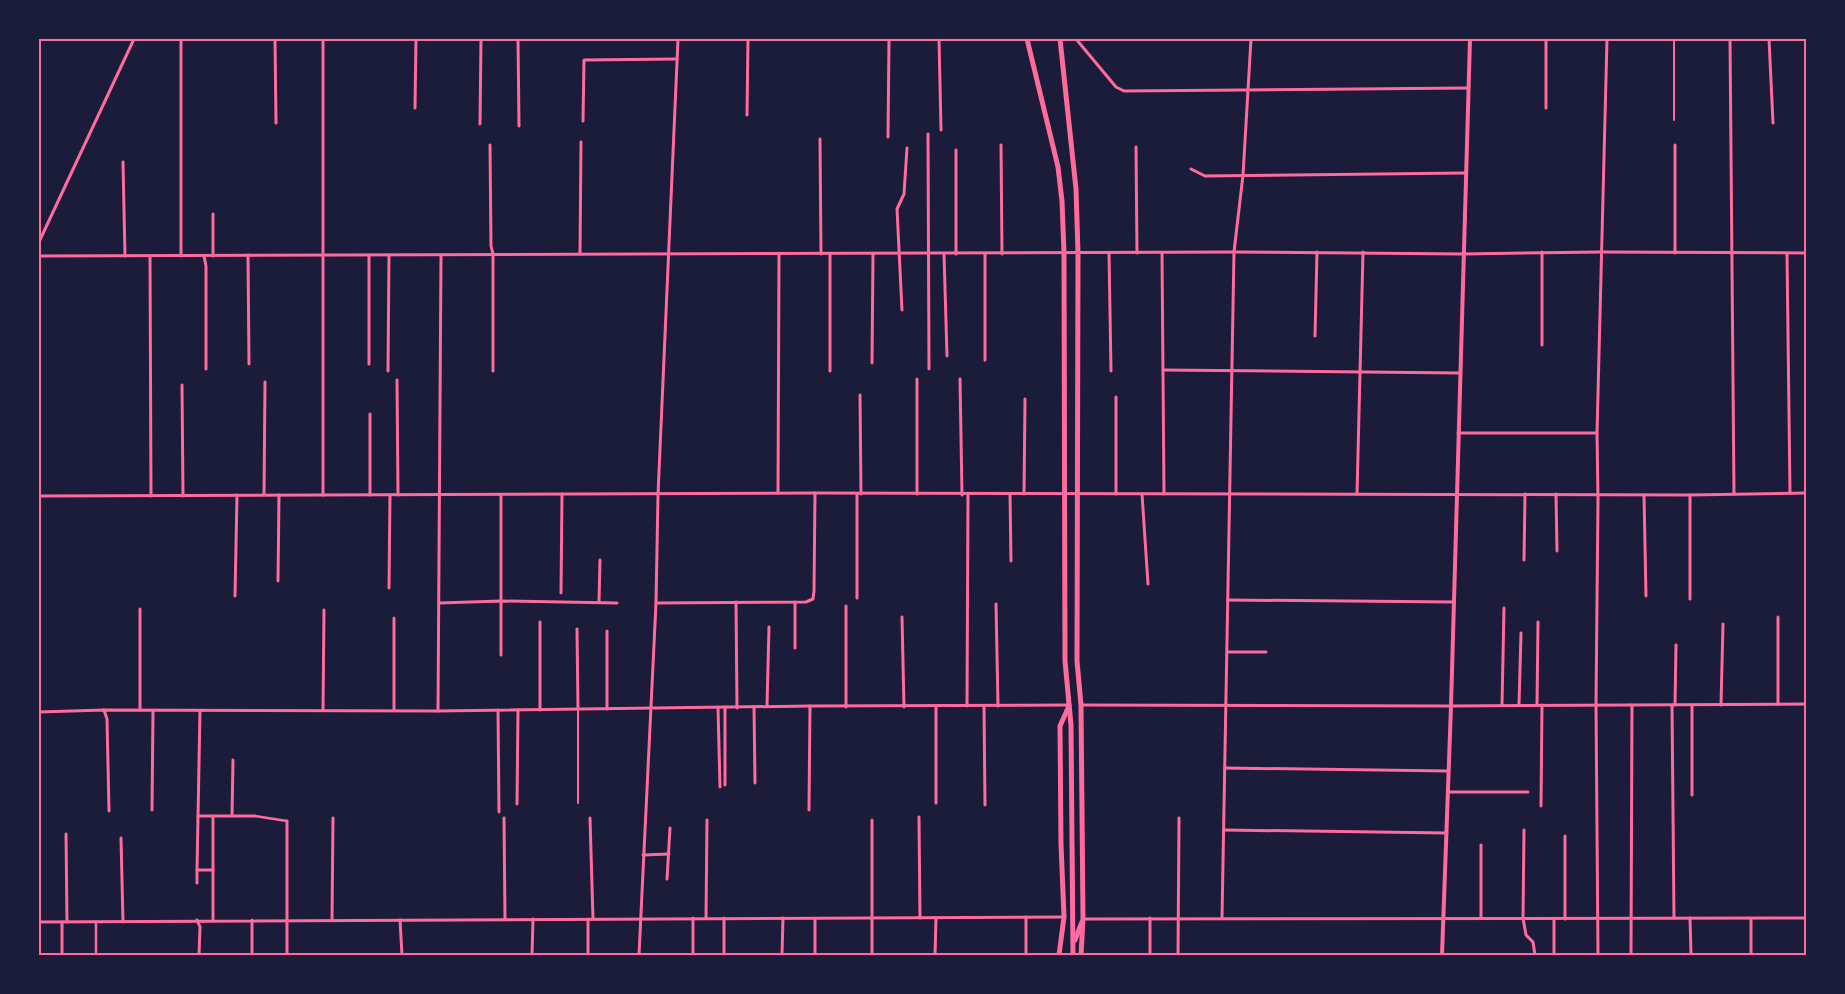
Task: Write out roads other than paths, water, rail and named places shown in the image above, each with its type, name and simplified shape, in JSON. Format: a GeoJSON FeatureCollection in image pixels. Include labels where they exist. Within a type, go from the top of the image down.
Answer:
{"type":"FeatureCollection","features":[{"type":"Feature","properties":{"kind":"main road"},"geometry":{"type":"LineString","coordinates":[[1027,39],[1061,184],[1064,253],[1063,494],[1065,661],[1071,725],[1071,955]]}},
{"type":"Feature","properties":{"kind":"main road"},"geometry":{"type":"LineString","coordinates":[[1060,39],[1076,188],[1078,253],[1077,494],[1078,661],[1081,705],[1082,955]]}},
{"type":"Feature","properties":{"kind":"main road"},"geometry":{"type":"LineString","coordinates":[[1059,955],[1064,917],[1060,726],[1069,705]]}},
{"type":"Feature","properties":{"kind":"main road"},"geometry":{"type":"LineString","coordinates":[[1071,955],[1083,920]]}},
{"type":"Feature","properties":{"kind":"street"},"geometry":{"type":"LineString","coordinates":[[39,242],[134,39]]}},
{"type":"Feature","properties":{"kind":"street"},"geometry":{"type":"LineString","coordinates":[[181,39],[181,256]]}},
{"type":"Feature","properties":{"kind":"street"},"geometry":{"type":"LineString","coordinates":[[275,39],[276,123]]}},
{"type":"Feature","properties":{"kind":"street"},"geometry":{"type":"LineString","coordinates":[[323,39],[323,495]]}},
{"type":"Feature","properties":{"kind":"street"},"geometry":{"type":"LineString","coordinates":[[415,108],[416,39]]}},
{"type":"Feature","properties":{"kind":"street"},"geometry":{"type":"LineString","coordinates":[[480,124],[481,39]]}},
{"type":"Feature","properties":{"kind":"street"},"geometry":{"type":"LineString","coordinates":[[518,39],[519,126]]}},
{"type":"Feature","properties":{"kind":"street"},"geometry":{"type":"LineString","coordinates":[[639,955],[656,603],[658,495],[678,39]]}},
{"type":"Feature","properties":{"kind":"street"},"geometry":{"type":"LineString","coordinates":[[748,39],[748,115]]}},
{"type":"Feature","properties":{"kind":"street"},"geometry":{"type":"LineString","coordinates":[[888,136],[889,39]]}},
{"type":"Feature","properties":{"kind":"street"},"geometry":{"type":"LineString","coordinates":[[939,39],[941,130]]}},
{"type":"Feature","properties":{"kind":"street"},"geometry":{"type":"LineString","coordinates":[[1076,39],[1116,87],[1121,90],[1468,88]]}},
{"type":"Feature","properties":{"kind":"street"},"geometry":{"type":"LineString","coordinates":[[1222,918],[1234,252],[1243,174],[1251,39]]}},
{"type":"Feature","properties":{"kind":"street"},"geometry":{"type":"LineString","coordinates":[[1442,955],[1470,39]]}},
{"type":"Feature","properties":{"kind":"street"},"geometry":{"type":"LineString","coordinates":[[1546,39],[1546,108]]}},
{"type":"Feature","properties":{"kind":"street"},"geometry":{"type":"LineString","coordinates":[[1598,955],[1596,919],[1598,508],[1596,433],[1607,39]]}},
{"type":"Feature","properties":{"kind":"street"},"geometry":{"type":"LineString","coordinates":[[1730,39],[1734,494]]}},
{"type":"Feature","properties":{"kind":"street"},"geometry":{"type":"LineString","coordinates":[[1769,39],[1773,123]]}},
{"type":"Feature","properties":{"kind":"street"},"geometry":{"type":"LineString","coordinates":[[583,121],[584,60],[677,59]]}},
{"type":"Feature","properties":{"kind":"street"},"geometry":{"type":"LineString","coordinates":[[928,134],[929,369]]}},
{"type":"Feature","properties":{"kind":"street"},"geometry":{"type":"LineString","coordinates":[[820,138],[821,254]]}},
{"type":"Feature","properties":{"kind":"street"},"geometry":{"type":"LineString","coordinates":[[580,254],[581,142]]}},
{"type":"Feature","properties":{"kind":"street"},"geometry":{"type":"LineString","coordinates":[[490,144],[491,246],[493,254],[493,371]]}},
{"type":"Feature","properties":{"kind":"street"},"geometry":{"type":"LineString","coordinates":[[1001,145],[1002,254]]}},
{"type":"Feature","properties":{"kind":"street"},"geometry":{"type":"LineString","coordinates":[[1675,253],[1676,145]]}},
{"type":"Feature","properties":{"kind":"street"},"geometry":{"type":"LineString","coordinates":[[1136,147],[1137,253]]}},
{"type":"Feature","properties":{"kind":"street"},"geometry":{"type":"LineString","coordinates":[[902,310],[897,209],[904,194],[907,148]]}},
{"type":"Feature","properties":{"kind":"street"},"geometry":{"type":"LineString","coordinates":[[956,150],[956,254]]}},
{"type":"Feature","properties":{"kind":"street"},"geometry":{"type":"LineString","coordinates":[[123,162],[125,256]]}},
{"type":"Feature","properties":{"kind":"street"},"geometry":{"type":"LineString","coordinates":[[1191,169],[1204,176],[1243,174],[1466,173]]}},
{"type":"Feature","properties":{"kind":"street"},"geometry":{"type":"LineString","coordinates":[[212,214],[213,256]]}},
{"type":"Feature","properties":{"kind":"street"},"geometry":{"type":"LineString","coordinates":[[39,256],[1234,252],[1806,254]]}},
{"type":"Feature","properties":{"kind":"street"},"geometry":{"type":"LineString","coordinates":[[1315,336],[1317,252]]}},
{"type":"Feature","properties":{"kind":"street"},"geometry":{"type":"LineString","coordinates":[[1357,494],[1363,252]]}},
{"type":"Feature","properties":{"kind":"street"},"geometry":{"type":"LineString","coordinates":[[1542,252],[1542,345]]}},
{"type":"Feature","properties":{"kind":"street"},"geometry":{"type":"LineString","coordinates":[[872,363],[873,253]]}},
{"type":"Feature","properties":{"kind":"street"},"geometry":{"type":"LineString","coordinates":[[1109,253],[1110,371]]}},
{"type":"Feature","properties":{"kind":"street"},"geometry":{"type":"LineString","coordinates":[[1162,253],[1164,494]]}},
{"type":"Feature","properties":{"kind":"street"},"geometry":{"type":"LineString","coordinates":[[778,493],[779,254]]}},
{"type":"Feature","properties":{"kind":"street"},"geometry":{"type":"LineString","coordinates":[[830,254],[830,371]]}},
{"type":"Feature","properties":{"kind":"street"},"geometry":{"type":"LineString","coordinates":[[944,254],[947,356]]}},
{"type":"Feature","properties":{"kind":"street"},"geometry":{"type":"LineString","coordinates":[[985,254],[985,360]]}},
{"type":"Feature","properties":{"kind":"street"},"geometry":{"type":"LineString","coordinates":[[1787,254],[1790,493]]}},
{"type":"Feature","properties":{"kind":"street"},"geometry":{"type":"LineString","coordinates":[[248,255],[249,364]]}},
{"type":"Feature","properties":{"kind":"street"},"geometry":{"type":"LineString","coordinates":[[369,255],[370,364]]}},
{"type":"Feature","properties":{"kind":"street"},"geometry":{"type":"LineString","coordinates":[[388,371],[389,255]]}},
{"type":"Feature","properties":{"kind":"street"},"geometry":{"type":"LineString","coordinates":[[438,711],[441,255]]}},
{"type":"Feature","properties":{"kind":"street"},"geometry":{"type":"LineString","coordinates":[[150,256],[151,496]]}},
{"type":"Feature","properties":{"kind":"street"},"geometry":{"type":"LineString","coordinates":[[204,256],[206,266],[206,369]]}},
{"type":"Feature","properties":{"kind":"street"},"geometry":{"type":"LineString","coordinates":[[1163,370],[1460,373]]}},
{"type":"Feature","properties":{"kind":"street"},"geometry":{"type":"LineString","coordinates":[[917,379],[917,494]]}},
{"type":"Feature","properties":{"kind":"street"},"geometry":{"type":"LineString","coordinates":[[960,379],[962,495]]}},
{"type":"Feature","properties":{"kind":"street"},"geometry":{"type":"LineString","coordinates":[[397,380],[398,495]]}},
{"type":"Feature","properties":{"kind":"street"},"geometry":{"type":"LineString","coordinates":[[264,495],[265,382]]}},
{"type":"Feature","properties":{"kind":"street"},"geometry":{"type":"LineString","coordinates":[[182,385],[183,496]]}},
{"type":"Feature","properties":{"kind":"street"},"geometry":{"type":"LineString","coordinates":[[858,598],[860,395]]}},
{"type":"Feature","properties":{"kind":"street"},"geometry":{"type":"LineString","coordinates":[[1116,396],[1116,494]]}},
{"type":"Feature","properties":{"kind":"street"},"geometry":{"type":"LineString","coordinates":[[1024,494],[1025,399]]}},
{"type":"Feature","properties":{"kind":"street"},"geometry":{"type":"LineString","coordinates":[[370,414],[370,495]]}},
{"type":"Feature","properties":{"kind":"street"},"geometry":{"type":"LineString","coordinates":[[1458,433],[1596,433]]}},
{"type":"Feature","properties":{"kind":"street"},"geometry":{"type":"LineString","coordinates":[[39,496],[440,496],[778,493],[962,495],[1690,495],[1806,493]]}},
{"type":"Feature","properties":{"kind":"street"},"geometry":{"type":"LineString","coordinates":[[656,603],[806,602],[813,599],[814,493]]}},
{"type":"Feature","properties":{"kind":"street"},"geometry":{"type":"LineString","coordinates":[[561,592],[562,494]]}},
{"type":"Feature","properties":{"kind":"street"},"geometry":{"type":"LineString","coordinates":[[1010,494],[1011,561]]}},
{"type":"Feature","properties":{"kind":"street"},"geometry":{"type":"LineString","coordinates":[[1142,494],[1148,584]]}},
{"type":"Feature","properties":{"kind":"street"},"geometry":{"type":"LineString","coordinates":[[1524,560],[1525,494]]}},
{"type":"Feature","properties":{"kind":"street"},"geometry":{"type":"LineString","coordinates":[[1556,494],[1558,551]]}},
{"type":"Feature","properties":{"kind":"street"},"geometry":{"type":"LineString","coordinates":[[235,596],[237,495]]}},
{"type":"Feature","properties":{"kind":"street"},"geometry":{"type":"LineString","coordinates":[[278,581],[279,495]]}},
{"type":"Feature","properties":{"kind":"street"},"geometry":{"type":"LineString","coordinates":[[389,588],[390,495]]}},
{"type":"Feature","properties":{"kind":"street"},"geometry":{"type":"LineString","coordinates":[[501,495],[501,655]]}},
{"type":"Feature","properties":{"kind":"street"},"geometry":{"type":"LineString","coordinates":[[967,706],[968,495]]}},
{"type":"Feature","properties":{"kind":"street"},"geometry":{"type":"LineString","coordinates":[[1644,495],[1646,596]]}},
{"type":"Feature","properties":{"kind":"street"},"geometry":{"type":"LineString","coordinates":[[1690,495],[1690,599]]}},
{"type":"Feature","properties":{"kind":"street"},"geometry":{"type":"LineString","coordinates":[[599,602],[600,560]]}},
{"type":"Feature","properties":{"kind":"street"},"geometry":{"type":"LineString","coordinates":[[1228,600],[1454,602]]}},
{"type":"Feature","properties":{"kind":"street"},"geometry":{"type":"LineString","coordinates":[[439,603],[501,601],[618,603]]}},
{"type":"Feature","properties":{"kind":"street"},"geometry":{"type":"LineString","coordinates":[[736,602],[737,708]]}},
{"type":"Feature","properties":{"kind":"street"},"geometry":{"type":"LineString","coordinates":[[795,602],[795,648]]}},
{"type":"Feature","properties":{"kind":"street"},"geometry":{"type":"LineString","coordinates":[[996,604],[998,706]]}},
{"type":"Feature","properties":{"kind":"street"},"geometry":{"type":"LineString","coordinates":[[846,606],[846,707]]}},
{"type":"Feature","properties":{"kind":"street"},"geometry":{"type":"LineString","coordinates":[[1502,705],[1504,608]]}},
{"type":"Feature","properties":{"kind":"street"},"geometry":{"type":"LineString","coordinates":[[140,609],[140,710]]}},
{"type":"Feature","properties":{"kind":"street"},"geometry":{"type":"LineString","coordinates":[[323,710],[324,610]]}},
{"type":"Feature","properties":{"kind":"street"},"geometry":{"type":"LineString","coordinates":[[902,617],[904,707]]}},
{"type":"Feature","properties":{"kind":"street"},"geometry":{"type":"LineString","coordinates":[[1778,617],[1778,704]]}},
{"type":"Feature","properties":{"kind":"street"},"geometry":{"type":"LineString","coordinates":[[394,618],[394,710]]}},
{"type":"Feature","properties":{"kind":"street"},"geometry":{"type":"LineString","coordinates":[[540,622],[540,710]]}},
{"type":"Feature","properties":{"kind":"street"},"geometry":{"type":"LineString","coordinates":[[1538,622],[1541,806]]}},
{"type":"Feature","properties":{"kind":"street"},"geometry":{"type":"LineString","coordinates":[[1721,704],[1723,624]]}},
{"type":"Feature","properties":{"kind":"street"},"geometry":{"type":"LineString","coordinates":[[767,706],[769,627]]}},
{"type":"Feature","properties":{"kind":"street"},"geometry":{"type":"LineString","coordinates":[[577,629],[578,709]]}},
{"type":"Feature","properties":{"kind":"street"},"geometry":{"type":"LineString","coordinates":[[607,631],[607,709]]}},
{"type":"Feature","properties":{"kind":"street"},"geometry":{"type":"LineString","coordinates":[[1519,705],[1521,633]]}},
{"type":"Feature","properties":{"kind":"street"},"geometry":{"type":"LineString","coordinates":[[1674,918],[1674,705],[1676,645]]}},
{"type":"Feature","properties":{"kind":"street"},"geometry":{"type":"LineString","coordinates":[[1228,652],[1266,652]]}},
{"type":"Feature","properties":{"kind":"street"},"geometry":{"type":"LineString","coordinates":[[1081,705],[1451,706],[1806,704]]}},
{"type":"Feature","properties":{"kind":"street"},"geometry":{"type":"LineString","coordinates":[[39,712],[104,710],[438,711],[737,708],[767,706],[936,707],[1069,705]]}},
{"type":"Feature","properties":{"kind":"street"},"geometry":{"type":"LineString","coordinates":[[1631,955],[1632,705]]}},
{"type":"Feature","properties":{"kind":"street"},"geometry":{"type":"LineString","coordinates":[[1692,705],[1692,794]]}},
{"type":"Feature","properties":{"kind":"street"},"geometry":{"type":"LineString","coordinates":[[809,810],[810,706]]}},
{"type":"Feature","properties":{"kind":"street"},"geometry":{"type":"LineString","coordinates":[[984,706],[985,806]]}},
{"type":"Feature","properties":{"kind":"street"},"geometry":{"type":"LineString","coordinates":[[754,707],[755,783]]}},
{"type":"Feature","properties":{"kind":"street"},"geometry":{"type":"LineString","coordinates":[[936,707],[936,803]]}},
{"type":"Feature","properties":{"kind":"street"},"geometry":{"type":"LineString","coordinates":[[718,708],[720,787]]}},
{"type":"Feature","properties":{"kind":"street"},"geometry":{"type":"LineString","coordinates":[[725,708],[725,785]]}},
{"type":"Feature","properties":{"kind":"street"},"geometry":{"type":"LineString","coordinates":[[104,710],[107,719],[109,811]]}},
{"type":"Feature","properties":{"kind":"street"},"geometry":{"type":"LineString","coordinates":[[498,710],[499,812]]}},
{"type":"Feature","properties":{"kind":"street"},"geometry":{"type":"LineString","coordinates":[[517,804],[518,710]]}},
{"type":"Feature","properties":{"kind":"street"},"geometry":{"type":"LineString","coordinates":[[152,810],[153,711]]}},
{"type":"Feature","properties":{"kind":"street"},"geometry":{"type":"LineString","coordinates":[[197,883],[200,711]]}},
{"type":"Feature","properties":{"kind":"street"},"geometry":{"type":"LineString","coordinates":[[232,816],[233,760]]}},
{"type":"Feature","properties":{"kind":"street"},"geometry":{"type":"LineString","coordinates":[[1225,768],[1448,772]]}},
{"type":"Feature","properties":{"kind":"street"},"geometry":{"type":"LineString","coordinates":[[1448,792],[1528,792]]}},
{"type":"Feature","properties":{"kind":"street"},"geometry":{"type":"LineString","coordinates":[[198,816],[255,816],[287,821],[287,955]]}},
{"type":"Feature","properties":{"kind":"street"},"geometry":{"type":"LineString","coordinates":[[213,816],[213,920]]}},
{"type":"Feature","properties":{"kind":"street"},"geometry":{"type":"LineString","coordinates":[[918,817],[920,918]]}},
{"type":"Feature","properties":{"kind":"street"},"geometry":{"type":"LineString","coordinates":[[332,920],[333,818]]}},
{"type":"Feature","properties":{"kind":"street"},"geometry":{"type":"LineString","coordinates":[[504,818],[504,919]]}},
{"type":"Feature","properties":{"kind":"street"},"geometry":{"type":"LineString","coordinates":[[588,955],[590,818]]}},
{"type":"Feature","properties":{"kind":"street"},"geometry":{"type":"LineString","coordinates":[[1178,955],[1180,818]]}},
{"type":"Feature","properties":{"kind":"street"},"geometry":{"type":"LineString","coordinates":[[706,918],[707,820]]}},
{"type":"Feature","properties":{"kind":"street"},"geometry":{"type":"LineString","coordinates":[[872,820],[872,955]]}},
{"type":"Feature","properties":{"kind":"street"},"geometry":{"type":"LineString","coordinates":[[667,879],[670,828]]}},
{"type":"Feature","properties":{"kind":"street"},"geometry":{"type":"LineString","coordinates":[[1224,830],[1446,833]]}},
{"type":"Feature","properties":{"kind":"street"},"geometry":{"type":"LineString","coordinates":[[1524,830],[1523,918],[1526,935],[1533,942],[1535,955]]}},
{"type":"Feature","properties":{"kind":"street"},"geometry":{"type":"LineString","coordinates":[[62,955],[65,922],[66,834]]}},
{"type":"Feature","properties":{"kind":"street"},"geometry":{"type":"LineString","coordinates":[[1565,836],[1565,918]]}},
{"type":"Feature","properties":{"kind":"street"},"geometry":{"type":"LineString","coordinates":[[121,838],[123,922]]}},
{"type":"Feature","properties":{"kind":"street"},"geometry":{"type":"LineString","coordinates":[[1481,845],[1481,918]]}},
{"type":"Feature","properties":{"kind":"street"},"geometry":{"type":"LineString","coordinates":[[643,855],[668,854]]}},
{"type":"Feature","properties":{"kind":"street"},"geometry":{"type":"LineString","coordinates":[[197,870],[213,870]]}},
{"type":"Feature","properties":{"kind":"street"},"geometry":{"type":"LineString","coordinates":[[1026,917],[1026,955]]}},
{"type":"Feature","properties":{"kind":"street"},"geometry":{"type":"LineString","coordinates":[[39,922],[1064,917]]}},
{"type":"Feature","properties":{"kind":"street"},"geometry":{"type":"LineString","coordinates":[[693,918],[693,955]]}},
{"type":"Feature","properties":{"kind":"street"},"geometry":{"type":"LineString","coordinates":[[724,918],[724,955]]}},
{"type":"Feature","properties":{"kind":"street"},"geometry":{"type":"LineString","coordinates":[[782,955],[783,918]]}},
{"type":"Feature","properties":{"kind":"street"},"geometry":{"type":"LineString","coordinates":[[935,955],[936,918]]}},
{"type":"Feature","properties":{"kind":"street"},"geometry":{"type":"LineString","coordinates":[[1083,920],[1150,918],[1806,918]]}},
{"type":"Feature","properties":{"kind":"street"},"geometry":{"type":"LineString","coordinates":[[1150,918],[1150,955]]}},
{"type":"Feature","properties":{"kind":"street"},"geometry":{"type":"LineString","coordinates":[[1690,918],[1691,955]]}},
{"type":"Feature","properties":{"kind":"street"},"geometry":{"type":"LineString","coordinates":[[532,955],[533,919]]}},
{"type":"Feature","properties":{"kind":"street"},"geometry":{"type":"LineString","coordinates":[[815,919],[815,955]]}},
{"type":"Feature","properties":{"kind":"street"},"geometry":{"type":"LineString","coordinates":[[1554,919],[1554,955]]}},
{"type":"Feature","properties":{"kind":"street"},"geometry":{"type":"LineString","coordinates":[[1751,919],[1751,955]]}},
{"type":"Feature","properties":{"kind":"street"},"geometry":{"type":"LineString","coordinates":[[197,920],[200,927],[199,955]]}},
{"type":"Feature","properties":{"kind":"street"},"geometry":{"type":"LineString","coordinates":[[252,920],[252,955]]}},
{"type":"Feature","properties":{"kind":"street"},"geometry":{"type":"LineString","coordinates":[[400,920],[402,955]]}},
{"type":"Feature","properties":{"kind":"street"},"geometry":{"type":"LineString","coordinates":[[96,922],[96,955]]}},
{"type":"Feature","properties":{"kind":"lane"},"geometry":{"type":"LineString","coordinates":[[1674,39],[1674,120]]}},
{"type":"Feature","properties":{"kind":"lane"},"geometry":{"type":"LineString","coordinates":[[578,709],[578,803]]}}]}
